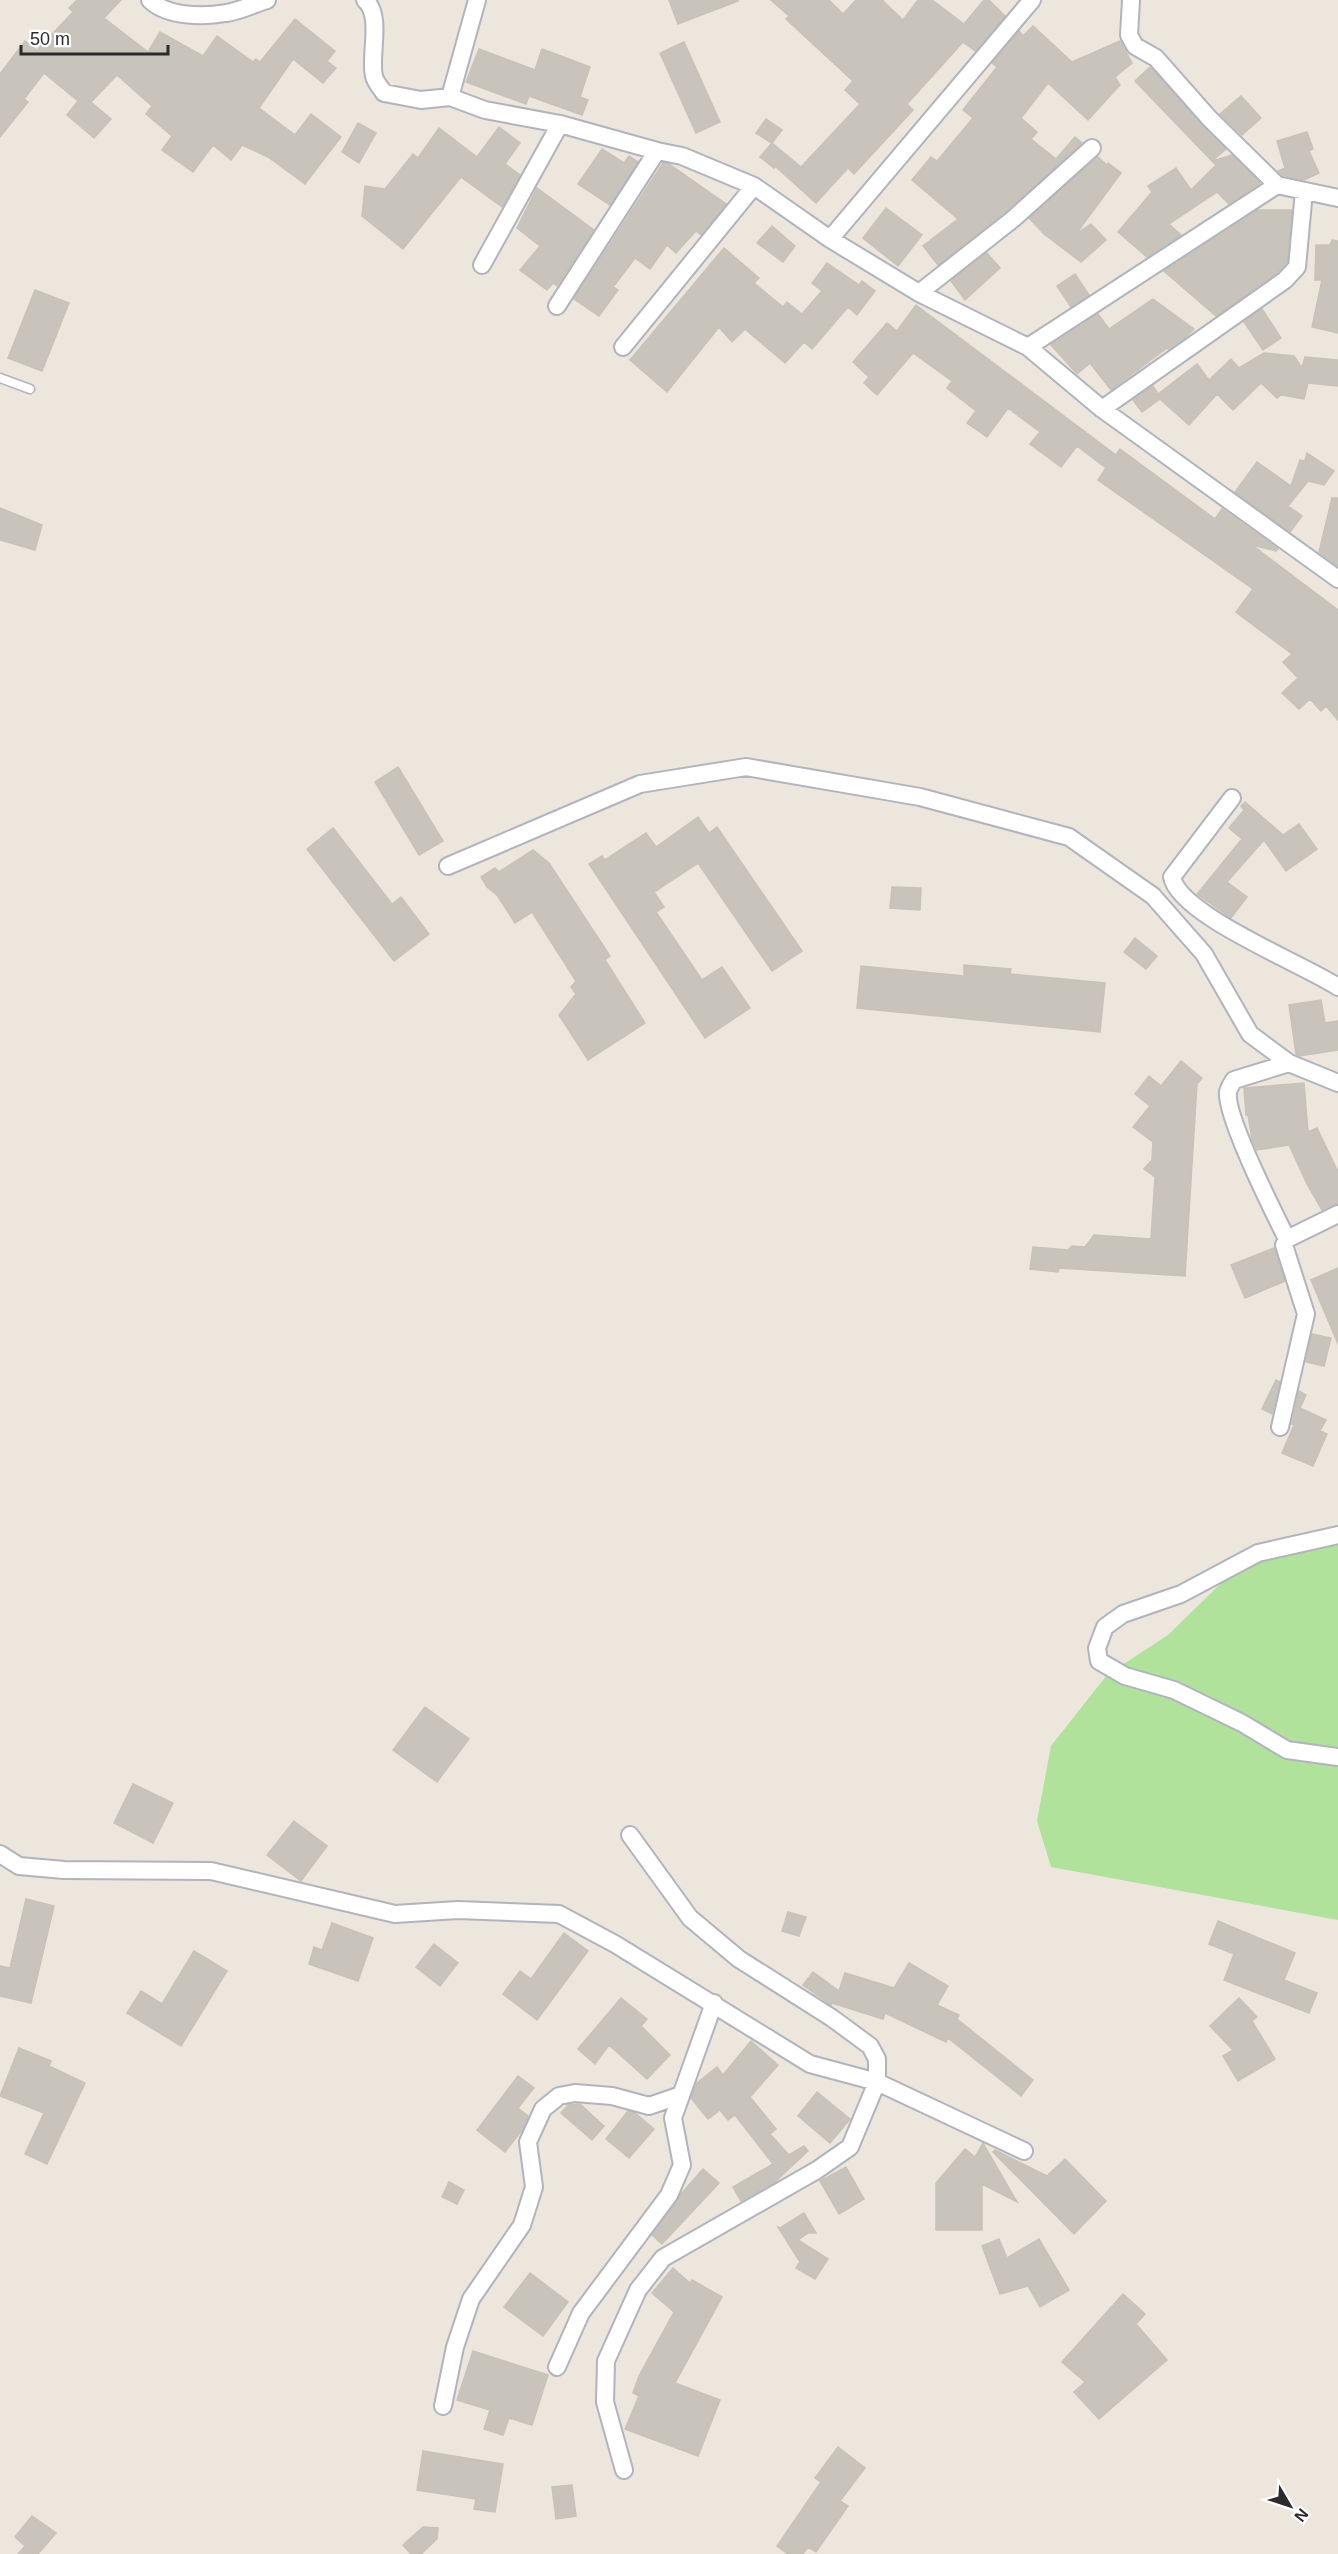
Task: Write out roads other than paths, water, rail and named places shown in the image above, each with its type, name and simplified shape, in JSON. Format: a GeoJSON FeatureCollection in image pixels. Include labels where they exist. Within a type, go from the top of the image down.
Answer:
{"type":"FeatureCollection","features":[{"type":"Feature","properties":{"kind":"street"},"geometry":{"type":"LineString","coordinates":[[150,0],[177,14],[227,13],[267,0]]}},
{"type":"Feature","properties":{"kind":"street"},"geometry":{"type":"LineString","coordinates":[[365,0],[369,3],[375,30],[374,77],[384,93],[421,99],[450,98],[485,110],[560,124],[682,156],[754,186],[830,240],[920,293],[1028,347],[1102,409],[1338,579]]}},
{"type":"Feature","properties":{"kind":"street"},"geometry":{"type":"LineString","coordinates":[[450,98],[477,0]]}},
{"type":"Feature","properties":{"kind":"street"},"geometry":{"type":"LineString","coordinates":[[1131,0],[1129,35],[1135,46],[1155,58],[1209,118],[1277,185],[1338,198]]}},
{"type":"Feature","properties":{"kind":"street"},"geometry":{"type":"LineString","coordinates":[[830,240],[1026,2]]}},
{"type":"Feature","properties":{"kind":"street"},"geometry":{"type":"LineString","coordinates":[[482,266],[560,124]]}},
{"type":"Feature","properties":{"kind":"street"},"geometry":{"type":"LineString","coordinates":[[920,293],[1012,219],[1092,148]]}},
{"type":"Feature","properties":{"kind":"street"},"geometry":{"type":"LineString","coordinates":[[557,306],[657,151]]}},
{"type":"Feature","properties":{"kind":"street"},"geometry":{"type":"LineString","coordinates":[[1028,347],[1277,185]]}},
{"type":"Feature","properties":{"kind":"street"},"geometry":{"type":"LineString","coordinates":[[623,347],[754,186]]}},
{"type":"Feature","properties":{"kind":"street"},"geometry":{"type":"LineString","coordinates":[[1102,409],[1285,280],[1298,267],[1304,191]]}},
{"type":"Feature","properties":{"kind":"street"},"geometry":{"type":"LineString","coordinates":[[448,866],[640,784],[746,767],[920,797],[1069,837],[1153,896],[1204,954],[1250,1034],[1289,1063],[1338,1083]]}},
{"type":"Feature","properties":{"kind":"street"},"geometry":{"type":"LineString","coordinates":[[1232,798],[1172,877],[1174,887],[1214,921],[1316,972],[1338,987]]}},
{"type":"Feature","properties":{"kind":"street"},"geometry":{"type":"LineString","coordinates":[[1287,1239],[1253,1168],[1231,1109],[1228,1092],[1234,1080],[1289,1063]]}},
{"type":"Feature","properties":{"kind":"street"},"geometry":{"type":"LineString","coordinates":[[1280,1427],[1306,1314],[1284,1245],[1287,1239],[1338,1214]]}},
{"type":"Feature","properties":{"kind":"street"},"geometry":{"type":"LineString","coordinates":[[1338,1535],[1258,1553],[1181,1594],[1123,1614],[1106,1626],[1097,1648],[1099,1661],[1125,1676],[1174,1690],[1242,1723],[1287,1750],[1338,1757]]}},
{"type":"Feature","properties":{"kind":"street"},"geometry":{"type":"LineString","coordinates":[[624,2470],[605,2402],[606,2361],[638,2290],[663,2258],[817,2170],[850,2147],[877,2082],[877,2059],[870,2046],[832,2018],[739,1959],[690,1918],[630,1835]]}},
{"type":"Feature","properties":{"kind":"street"},"geometry":{"type":"LineString","coordinates":[[0,1854],[19,1866],[64,1870],[212,1871],[395,1914],[458,1910],[559,1914],[615,1944],[714,2003],[810,2064],[877,2082],[1024,2151]]}},
{"type":"Feature","properties":{"kind":"street"},"geometry":{"type":"LineString","coordinates":[[556,2367],[580,2313],[669,2195],[682,2165],[673,2118],[714,2003]]}},
{"type":"Feature","properties":{"kind":"street"},"geometry":{"type":"LineString","coordinates":[[442,2406],[455,2347],[471,2299],[522,2225],[534,2187],[528,2142],[543,2109],[559,2096],[575,2093],[612,2096],[649,2106],[681,2095]]}},
{"type":"Feature","properties":{"kind":"lane"},"geometry":{"type":"LineString","coordinates":[[0,378],[30,389]]}}]}
